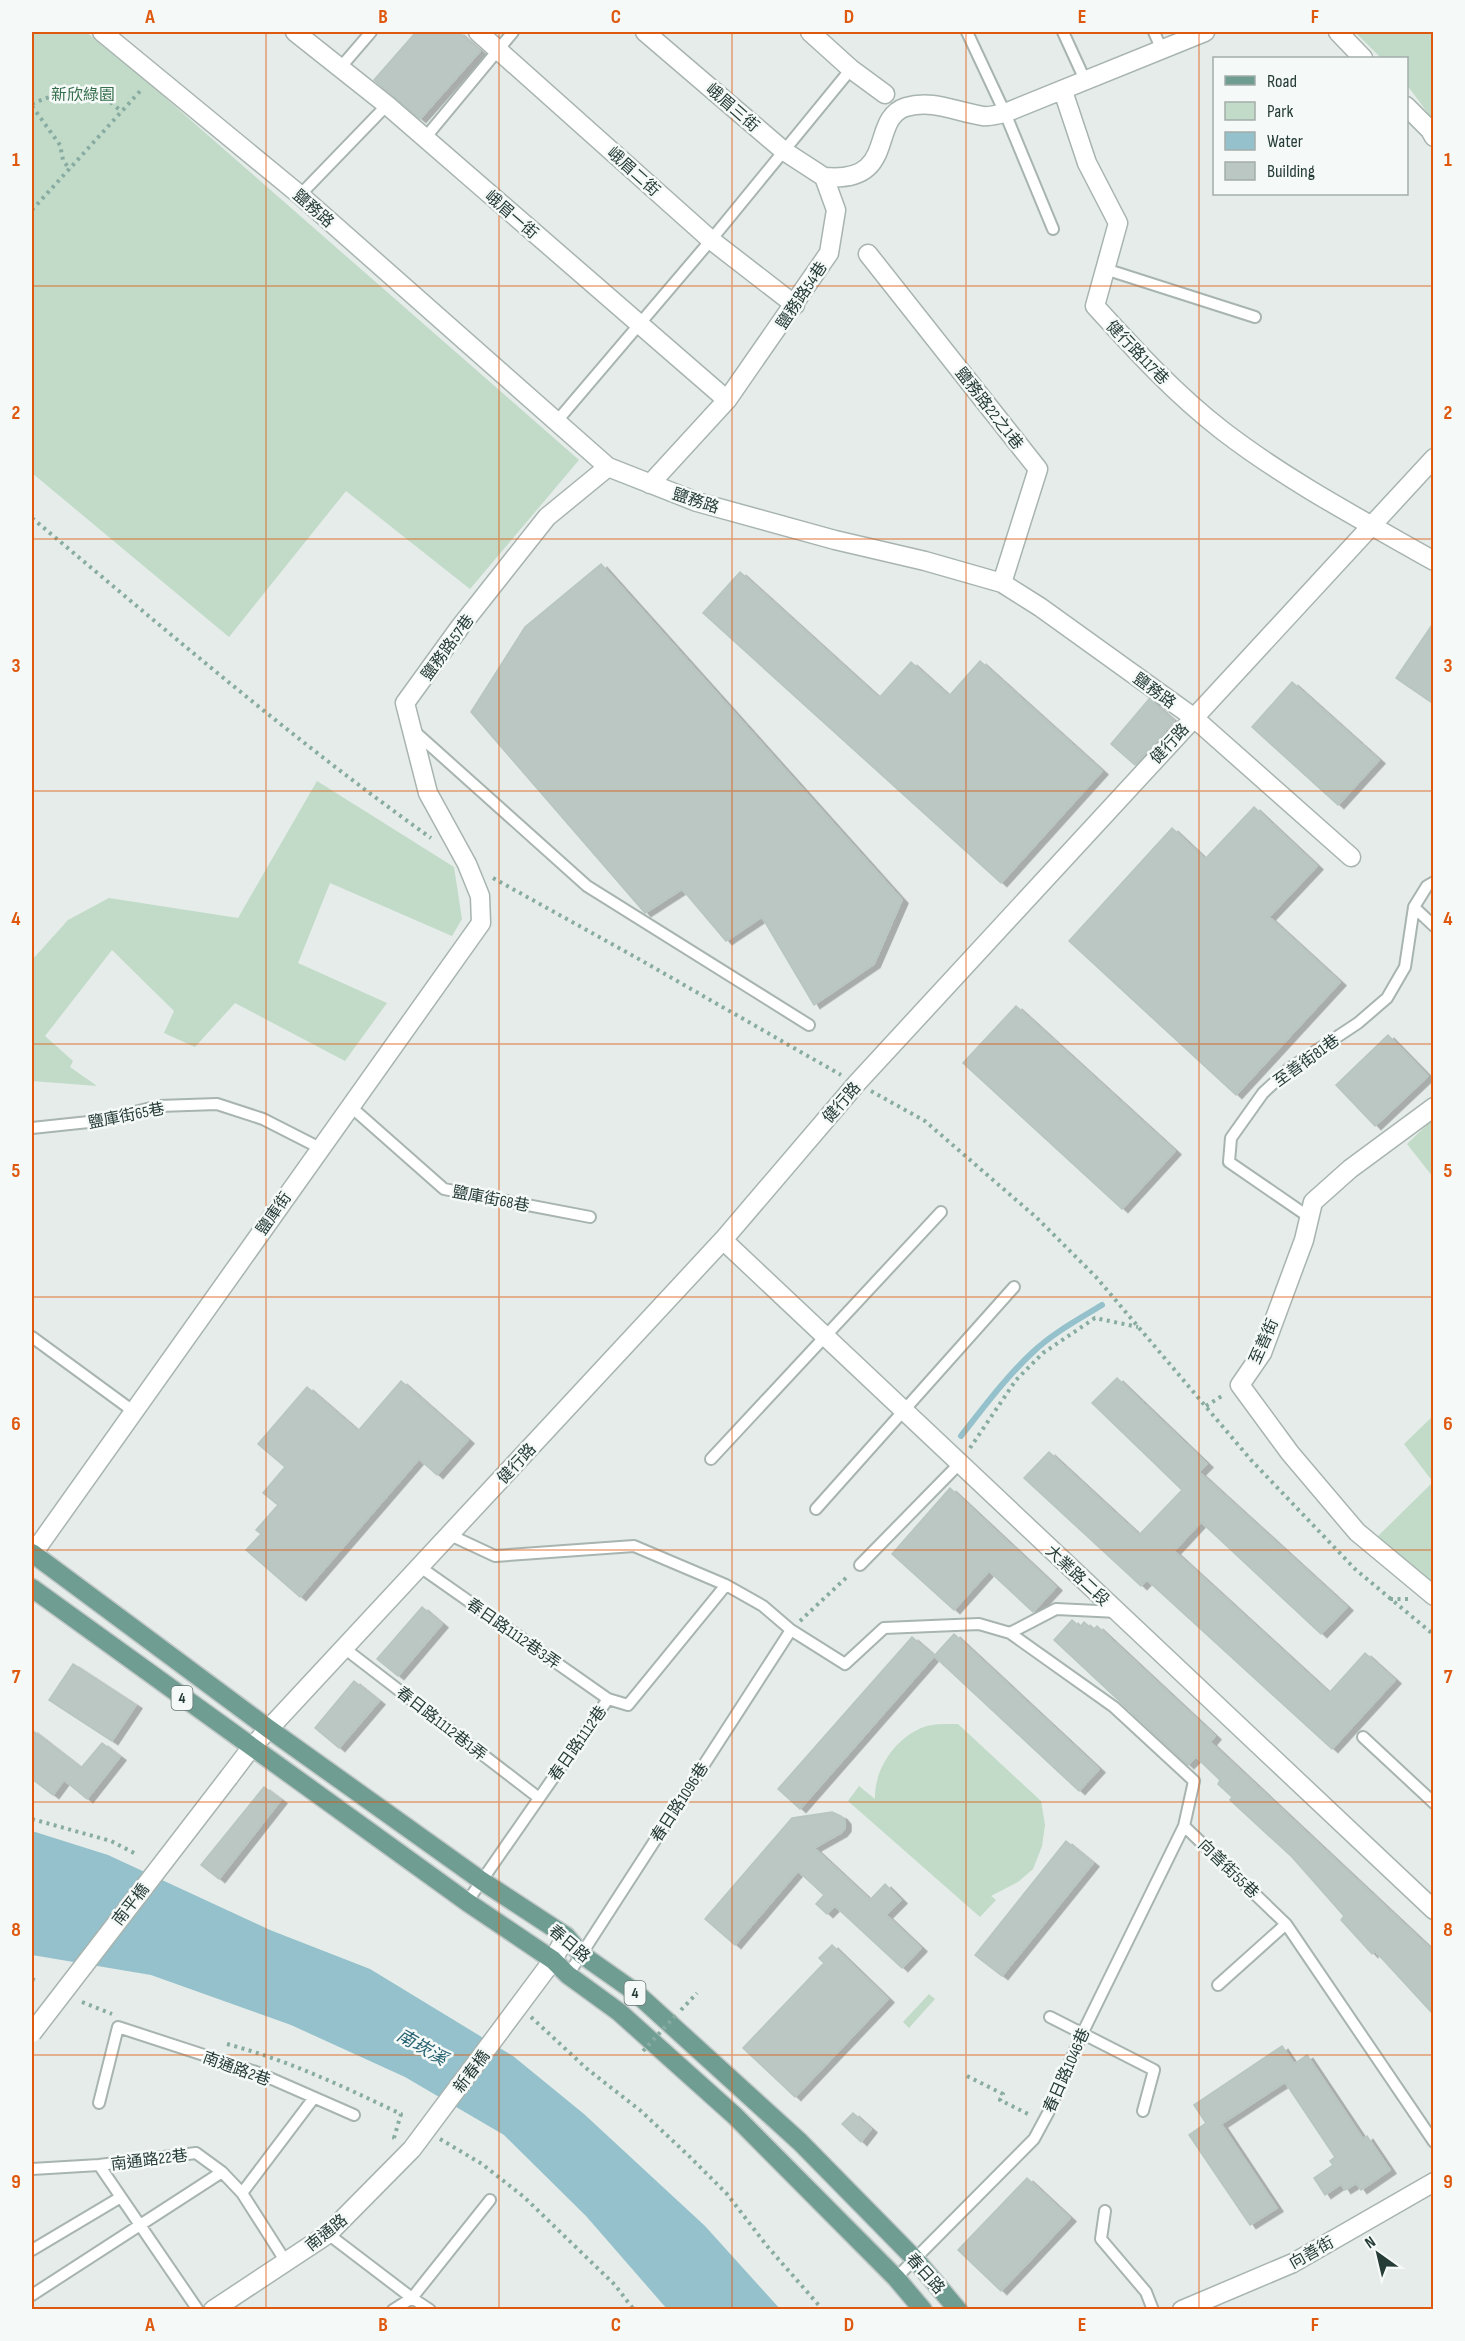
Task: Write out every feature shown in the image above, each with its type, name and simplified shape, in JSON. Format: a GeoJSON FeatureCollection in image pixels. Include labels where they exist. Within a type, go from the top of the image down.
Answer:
{"type":"FeatureCollection","features":[{"type":"Feature","properties":{"kind":"main road","name":"春日路"},"geometry":{"type":"LineString","coordinates":[[32,1554],[268,1729],[482,1881],[566,1936],[581,1954],[635,1992],[752,2097],[844,2186],[915,2259],[958,2310]]}},
{"type":"Feature","properties":{"kind":"main road","name":"春日路"},"geometry":{"type":"LineString","coordinates":[[32,1588],[113,1649],[467,1902],[554,1960],[568,1975],[619,2012],[735,2116],[896,2278],[923,2310]]}},
{"type":"Feature","properties":{"kind":"street","name":"鹽務路"},"geometry":{"type":"LineString","coordinates":[[102,32],[300,195],[608,467],[696,502],[835,540],[925,561],[1002,584],[1040,607],[1193,717],[1351,857]]}},
{"type":"Feature","properties":{"kind":"street","name":"峨眉一街"},"geometry":{"type":"LineString","coordinates":[[296,32],[387,105],[727,400]]}},
{"type":"Feature","properties":{"kind":"street","name":"峨眉二街"},"geometry":{"type":"LineString","coordinates":[[478,32],[711,240],[795,305]]}},
{"type":"Feature","properties":{"kind":"street","name":"峨眉三街"},"geometry":{"type":"LineString","coordinates":[[645,32],[784,151],[824,177]]}},
{"type":"Feature","properties":{"kind":"street"},"geometry":{"type":"LineString","coordinates":[[810,32],[851,69],[885,94]]}},
{"type":"Feature","properties":{"kind":"street"},"geometry":{"type":"LineString","coordinates":[[824,177],[841,179],[862,172],[871,166],[890,120],[903,108],[931,103],[985,117],[1005,113],[1205,32]]}},
{"type":"Feature","properties":{"kind":"street"},"geometry":{"type":"LineString","coordinates":[[1338,32],[1362,57]]}},
{"type":"Feature","properties":{"kind":"street","name":"健行路117巷"},"geometry":{"type":"LineString","coordinates":[[1063,91],[1088,163],[1118,223],[1095,306],[1158,375],[1223,431],[1281,471],[1372,526]]}},
{"type":"Feature","properties":{"kind":"street"},"geometry":{"type":"LineString","coordinates":[[1408,107],[1434,137]]}},
{"type":"Feature","properties":{"kind":"street","name":"鹽務路54巷"},"geometry":{"type":"LineString","coordinates":[[650,484],[727,400],[829,254],[836,210],[824,177]]}},
{"type":"Feature","properties":{"kind":"street","name":"鹽務路22之1巷"},"geometry":{"type":"LineString","coordinates":[[868,254],[1038,469],[1002,584]]}},
{"type":"Feature","properties":{"kind":"street","name":"健行路"},"geometry":{"type":"LineString","coordinates":[[251,1748],[723,1240],[856,1083],[1434,458]]}},
{"type":"Feature","properties":{"kind":"street","name":"鹽務路57巷"},"geometry":{"type":"LineString","coordinates":[[467,864],[428,793],[405,704],[460,627],[547,518],[608,467]]}},
{"type":"Feature","properties":{"kind":"street"},"geometry":{"type":"LineString","coordinates":[[1372,526],[1434,561]]}},
{"type":"Feature","properties":{"kind":"street","name":"鹽庫街"},"geometry":{"type":"LineString","coordinates":[[32,1554],[481,923],[480,896],[467,864]]}},
{"type":"Feature","properties":{"kind":"street","name":"至善街"},"geometry":{"type":"LineString","coordinates":[[1434,1107],[1350,1169],[1313,1202],[1304,1240],[1262,1353],[1240,1385],[1290,1453],[1357,1532],[1434,1596]]}},
{"type":"Feature","properties":{"kind":"street","name":"大業路二段"},"geometry":{"type":"LineString","coordinates":[[723,1240],[1434,1910]]}},
{"type":"Feature","properties":{"kind":"street","name":"南平橋"},"geometry":{"type":"LineString","coordinates":[[32,2033],[251,1748]]}},
{"type":"Feature","properties":{"kind":"street"},"geometry":{"type":"LineString","coordinates":[[520,2006],[554,1960],[566,1936]]}},
{"type":"Feature","properties":{"kind":"street","name":"新春橋"},"geometry":{"type":"LineString","coordinates":[[428,2136],[520,2006]]}},
{"type":"Feature","properties":{"kind":"street","name":"南通路"},"geometry":{"type":"LineString","coordinates":[[213,2310],[328,2234],[412,2149],[428,2136]]}},
{"type":"Feature","properties":{"kind":"street","name":"向善街"},"geometry":{"type":"LineString","coordinates":[[1182,2310],[1293,2263],[1432,2186]]}},
{"type":"Feature","properties":{"kind":"lane"},"geometry":{"type":"LineString","coordinates":[[340,68],[371,32]]}},
{"type":"Feature","properties":{"kind":"lane"},"geometry":{"type":"LineString","coordinates":[[425,138],[513,32]]}},
{"type":"Feature","properties":{"kind":"lane"},"geometry":{"type":"LineString","coordinates":[[967,32],[1005,113],[1053,229]]}},
{"type":"Feature","properties":{"kind":"lane"},"geometry":{"type":"LineString","coordinates":[[1064,32],[1085,80]]}},
{"type":"Feature","properties":{"kind":"lane"},"geometry":{"type":"LineString","coordinates":[[1154,32],[1162,50]]}},
{"type":"Feature","properties":{"kind":"lane"},"geometry":{"type":"LineString","coordinates":[[557,421],[711,240],[851,69]]}},
{"type":"Feature","properties":{"kind":"lane"},"geometry":{"type":"LineString","coordinates":[[300,195],[387,105]]}},
{"type":"Feature","properties":{"kind":"lane"},"geometry":{"type":"LineString","coordinates":[[1106,269],[1255,317]]}},
{"type":"Feature","properties":{"kind":"lane"},"geometry":{"type":"LineString","coordinates":[[412,729],[587,886],[809,1025]]}},
{"type":"Feature","properties":{"kind":"lane","name":"至善街81巷"},"geometry":{"type":"LineString","coordinates":[[1309,1217],[1229,1162],[1231,1138],[1263,1093],[1290,1068],[1358,1023],[1387,998],[1404,967],[1414,907],[1427,886],[1434,882]]}},
{"type":"Feature","properties":{"kind":"lane"},"geometry":{"type":"LineString","coordinates":[[1414,907],[1434,926]]}},
{"type":"Feature","properties":{"kind":"lane","name":"鹽庫街65巷"},"geometry":{"type":"LineString","coordinates":[[32,1128],[98,1121],[159,1106],[217,1104],[263,1119],[320,1148]]}},
{"type":"Feature","properties":{"kind":"lane","name":"鹽庫街68巷"},"geometry":{"type":"LineString","coordinates":[[350,1106],[444,1189],[590,1217]]}},
{"type":"Feature","properties":{"kind":"lane"},"geometry":{"type":"LineString","coordinates":[[711,1460],[941,1212]]}},
{"type":"Feature","properties":{"kind":"lane"},"geometry":{"type":"LineString","coordinates":[[816,1509],[1014,1287]]}},
{"type":"Feature","properties":{"kind":"lane"},"geometry":{"type":"LineString","coordinates":[[32,1337],[132,1411]]}},
{"type":"Feature","properties":{"kind":"lane"},"geometry":{"type":"LineString","coordinates":[[860,1565],[951,1455]]}},
{"type":"Feature","properties":{"kind":"lane"},"geometry":{"type":"LineString","coordinates":[[450,1535],[495,1556],[634,1546],[726,1585],[763,1606],[790,1629],[845,1664],[884,1628],[979,1624],[1010,1633],[1056,1610],[1118,1612]]}},
{"type":"Feature","properties":{"kind":"lane","name":"春日路1112巷3弄"},"geometry":{"type":"LineString","coordinates":[[420,1567],[608,1699]]}},
{"type":"Feature","properties":{"kind":"lane","name":"春日路1112巷"},"geometry":{"type":"LineString","coordinates":[[467,1902],[608,1699],[628,1705],[726,1585]]}},
{"type":"Feature","properties":{"kind":"lane","name":"春日路1096巷"},"geometry":{"type":"LineString","coordinates":[[568,1975],[790,1629]]}},
{"type":"Feature","properties":{"kind":"lane","name":"向善街55巷"},"geometry":{"type":"LineString","coordinates":[[1010,1633],[1114,1707],[1194,1781],[1184,1826],[1286,1924],[1434,2142]]}},
{"type":"Feature","properties":{"kind":"lane","name":"春日路1112巷1弄"},"geometry":{"type":"LineString","coordinates":[[344,1648],[539,1798]]}},
{"type":"Feature","properties":{"kind":"lane"},"geometry":{"type":"LineString","coordinates":[[1363,1737],[1434,1803]]}},
{"type":"Feature","properties":{"kind":"lane","name":"春日路1046巷"},"geometry":{"type":"LineString","coordinates":[[896,2278],[1034,2139],[1048,2113],[1082,2034],[1184,1826]]}},
{"type":"Feature","properties":{"kind":"lane"},"geometry":{"type":"LineString","coordinates":[[1218,1985],[1286,1924]]}},
{"type":"Feature","properties":{"kind":"lane"},"geometry":{"type":"LineString","coordinates":[[1050,2017],[1154,2070],[1143,2111]]}},
{"type":"Feature","properties":{"kind":"lane","name":"南通路2巷"},"geometry":{"type":"LineString","coordinates":[[99,2103],[118,2027],[256,2072],[313,2099],[354,2115]]}},
{"type":"Feature","properties":{"kind":"lane"},"geometry":{"type":"LineString","coordinates":[[242,2193],[313,2099]]}},
{"type":"Feature","properties":{"kind":"lane","name":"南通路22巷"},"geometry":{"type":"LineString","coordinates":[[32,2169],[99,2165],[196,2153],[222,2172],[242,2193],[286,2262]]}},
{"type":"Feature","properties":{"kind":"lane"},"geometry":{"type":"LineString","coordinates":[[99,2165],[198,2310]]}},
{"type":"Feature","properties":{"kind":"lane"},"geometry":{"type":"LineString","coordinates":[[32,2295],[222,2172]]}},
{"type":"Feature","properties":{"kind":"lane"},"geometry":{"type":"LineString","coordinates":[[32,2250],[121,2197]]}},
{"type":"Feature","properties":{"kind":"lane"},"geometry":{"type":"LineString","coordinates":[[393,2310],[412,2298],[490,2200]]}},
{"type":"Feature","properties":{"kind":"lane"},"geometry":{"type":"LineString","coordinates":[[1105,2211],[1101,2239],[1146,2292],[1153,2310]]}},
{"type":"Feature","properties":{"kind":"lane"},"geometry":{"type":"LineString","coordinates":[[328,2234],[430,2310]]}},
{"type":"Feature","properties":{"kind":"path"},"geometry":{"type":"LineString","coordinates":[[32,210],[154,75]]}},
{"type":"Feature","properties":{"kind":"path"},"geometry":{"type":"LineString","coordinates":[[70,170],[63,160],[60,145],[32,105],[66,93],[86,92],[102,97],[122,112]]}},
{"type":"Feature","properties":{"kind":"path"},"geometry":{"type":"LineString","coordinates":[[32,518],[190,651],[368,793],[433,840]]}},
{"type":"Feature","properties":{"kind":"path"},"geometry":{"type":"LineString","coordinates":[[488,875],[849,1079]]}},
{"type":"Feature","properties":{"kind":"path"},"geometry":{"type":"LineString","coordinates":[[864,1087],[925,1121],[1037,1218],[1122,1306],[1251,1460],[1355,1569],[1434,1635]]}},
{"type":"Feature","properties":{"kind":"path"},"geometry":{"type":"LineString","coordinates":[[951,1455],[1016,1380],[1043,1353],[1095,1318],[1139,1327]]}},
{"type":"Feature","properties":{"kind":"path"},"geometry":{"type":"LineString","coordinates":[[805,1616],[860,1565]]}},
{"type":"Feature","properties":{"kind":"path"},"geometry":{"type":"LineString","coordinates":[[32,1818],[111,1841],[136,1854]]}},
{"type":"Feature","properties":{"kind":"path"},"geometry":{"type":"LineString","coordinates":[[32,1979],[36,1982]]}},
{"type":"Feature","properties":{"kind":"path"},"geometry":{"type":"LineString","coordinates":[[643,2051],[697,1993]]}},
{"type":"Feature","properties":{"kind":"path"},"geometry":{"type":"LineString","coordinates":[[520,2006],[586,2068],[641,2111],[727,2194],[767,2246],[823,2310]]}},
{"type":"Feature","properties":{"kind":"path"},"geometry":{"type":"LineString","coordinates":[[967,2076],[1003,2094],[1000,2100],[1031,2115]]}},
{"type":"Feature","properties":{"kind":"path"},"geometry":{"type":"LineString","coordinates":[[428,2136],[482,2164],[524,2197],[615,2285],[634,2310]]}},
{"type":"Feature","properties":{"kind":"green space","name":"新欣綠園"},"geometry":{"type":"Polygon","coordinates":[[[32,32],[86,32],[154,88],[579,460],[470,589],[346,491],[229,637],[32,473],[32,32]]]}},
{"type":"Feature","properties":{"kind":"green space"},"geometry":{"type":"Polygon","coordinates":[[[1355,32],[1433,32],[1433,120],[1408,86],[1408,57],[1380,57],[1355,32]]]}},
{"type":"Feature","properties":{"kind":"green space"},"geometry":{"type":"Polygon","coordinates":[[[317,781],[454,867],[462,919],[452,936],[330,883],[298,963],[387,1003],[345,1061],[235,1003],[195,1047],[164,1033],[174,1011],[112,950],[45,1036],[73,1061],[70,1067],[97,1086],[32,1081],[32,960],[68,920],[109,898],[238,918],[317,781]]]}},
{"type":"Feature","properties":{"kind":"green space"},"geometry":{"type":"Polygon","coordinates":[[[1433,1119],[1433,1177],[1407,1144],[1433,1119]]]}},
{"type":"Feature","properties":{"kind":"green space"},"geometry":{"type":"Polygon","coordinates":[[[1433,1416],[1433,1482],[1404,1444],[1433,1416]]]}},
{"type":"Feature","properties":{"kind":"green space"},"geometry":{"type":"Polygon","coordinates":[[[1433,1482],[1433,1586],[1376,1538],[1433,1482]]]}},
{"type":"Feature","properties":{"kind":"green space"},"geometry":{"type":"Polygon","coordinates":[[[958,1724],[1041,1801],[1045,1825],[1042,1846],[1033,1869],[1018,1882],[991,1896],[996,1900],[980,1917],[848,1801],[859,1786],[875,1799],[882,1767],[894,1748],[911,1733],[930,1725],[958,1724]]]}},
{"type":"Feature","properties":{"kind":"green space"},"geometry":{"type":"Polygon","coordinates":[[[929,1994],[935,1999],[909,2028],[903,2022],[929,1994]]]}},
{"type":"Feature","properties":{"kind":"water","name":"南崁溪"},"geometry":{"type":"Polygon","coordinates":[[[32,1831],[108,1855],[270,1930],[370,1969],[513,2056],[584,2114],[705,2226],[780,2309],[667,2309],[586,2216],[504,2135],[405,2077],[291,2025],[151,1975],[32,1955],[32,1831]]]}},
{"type":"Feature","properties":{"kind":"building"},"geometry":{"type":"Polygon","coordinates":[[[416,32],[458,32],[480,51],[420,119],[374,80],[416,32]]]}},
{"type":"Feature","properties":{"kind":"building"},"geometry":{"type":"Polygon","coordinates":[[[601,564],[902,900],[874,964],[814,1005],[762,917],[726,941],[682,889],[645,913],[471,712],[525,627],[601,564]]]}},
{"type":"Feature","properties":{"kind":"building"},"geometry":{"type":"Polygon","coordinates":[[[740,572],[879,698],[911,662],[949,696],[980,661],[1102,771],[1001,883],[703,613],[740,572]]]}},
{"type":"Feature","properties":{"kind":"building"},"geometry":{"type":"Polygon","coordinates":[[[1434,622],[1434,704],[1396,678],[1434,622]]]}},
{"type":"Feature","properties":{"kind":"building"},"geometry":{"type":"Polygon","coordinates":[[[1292,682],[1379,760],[1338,805],[1252,727],[1292,682]]]}},
{"type":"Feature","properties":{"kind":"building"},"geometry":{"type":"Polygon","coordinates":[[[1149,699],[1174,721],[1135,765],[1111,744],[1149,699]]]}},
{"type":"Feature","properties":{"kind":"building"},"geometry":{"type":"Polygon","coordinates":[[[1254,807],[1317,866],[1269,917],[1340,982],[1236,1095],[1069,941],[1172,828],[1205,859],[1254,807]]]}},
{"type":"Feature","properties":{"kind":"building"},"geometry":{"type":"Polygon","coordinates":[[[1016,1006],[1175,1151],[1122,1209],[963,1063],[1016,1006]]]}},
{"type":"Feature","properties":{"kind":"building"},"geometry":{"type":"Polygon","coordinates":[[[1388,1035],[1428,1076],[1375,1126],[1336,1085],[1388,1035]]]}},
{"type":"Feature","properties":{"kind":"building"},"geometry":{"type":"Polygon","coordinates":[[[1117,1378],[1207,1464],[1199,1472],[1347,1607],[1321,1634],[1201,1522],[1174,1551],[1329,1693],[1365,1653],[1395,1680],[1332,1749],[1147,1580],[1141,1586],[1024,1478],[1049,1452],[1139,1535],[1182,1490],[1092,1403],[1117,1378]]]}},
{"type":"Feature","properties":{"kind":"building"},"geometry":{"type":"Polygon","coordinates":[[[401,1381],[468,1440],[437,1475],[419,1459],[300,1597],[246,1550],[261,1534],[256,1530],[278,1505],[263,1493],[285,1467],[258,1444],[307,1387],[358,1431],[401,1381]]]}},
{"type":"Feature","properties":{"kind":"building"},"geometry":{"type":"Polygon","coordinates":[[[950,1488],[1056,1587],[1033,1612],[989,1571],[954,1610],[892,1554],[950,1488]]]}},
{"type":"Feature","properties":{"kind":"building"},"geometry":{"type":"Polygon","coordinates":[[[422,1607],[442,1624],[398,1676],[377,1659],[422,1607]]]}},
{"type":"Feature","properties":{"kind":"building"},"geometry":{"type":"Polygon","coordinates":[[[1072,1620],[1080,1627],[1084,1622],[1093,1630],[1097,1626],[1215,1736],[1210,1742],[1434,1952],[1434,2015],[1375,1951],[1372,1954],[1341,1920],[1344,1916],[1292,1857],[1230,1800],[1232,1797],[1218,1784],[1220,1780],[1196,1757],[1188,1765],[1054,1640],[1072,1620]]]}},
{"type":"Feature","properties":{"kind":"building"},"geometry":{"type":"Polygon","coordinates":[[[954,1634],[1099,1769],[1079,1791],[934,1656],[954,1634]]]}},
{"type":"Feature","properties":{"kind":"building"},"geometry":{"type":"Polygon","coordinates":[[[912,1637],[934,1656],[800,1809],[778,1789],[912,1637]]]}},
{"type":"Feature","properties":{"kind":"building"},"geometry":{"type":"Polygon","coordinates":[[[73,1664],[136,1705],[112,1741],[49,1700],[73,1664]]]}},
{"type":"Feature","properties":{"kind":"building"},"geometry":{"type":"Polygon","coordinates":[[[354,1681],[379,1701],[339,1748],[315,1728],[354,1681]]]}},
{"type":"Feature","properties":{"kind":"building"},"geometry":{"type":"Polygon","coordinates":[[[32,1730],[81,1768],[102,1743],[120,1757],[87,1799],[64,1780],[53,1795],[32,1779],[32,1730]]]}},
{"type":"Feature","properties":{"kind":"building"},"geometry":{"type":"Polygon","coordinates":[[[264,1787],[281,1800],[219,1879],[201,1865],[264,1787]]]}},
{"type":"Feature","properties":{"kind":"building"},"geometry":{"type":"Polygon","coordinates":[[[832,1812],[841,1816],[845,1821],[845,1828],[841,1833],[814,1848],[870,1900],[885,1884],[901,1900],[886,1915],[921,1948],[902,1968],[835,1906],[827,1914],[816,1904],[824,1895],[798,1871],[735,1945],[705,1919],[792,1818],[832,1812]]]}},
{"type":"Feature","properties":{"kind":"building"},"geometry":{"type":"Polygon","coordinates":[[[1066,1841],[1093,1863],[1002,1976],[975,1955],[1066,1841]]]}},
{"type":"Feature","properties":{"kind":"building"},"geometry":{"type":"Polygon","coordinates":[[[832,1945],[888,1999],[795,2097],[743,2048],[824,1963],[819,1958],[832,1945]]]}},
{"type":"Feature","properties":{"kind":"building"},"geometry":{"type":"Polygon","coordinates":[[[1282,2046],[1294,2064],[1307,2055],[1363,2139],[1367,2136],[1390,2170],[1361,2190],[1356,2183],[1345,2190],[1341,2184],[1325,2195],[1314,2178],[1333,2165],[1330,2161],[1335,2157],[1285,2082],[1221,2124],[1277,2208],[1250,2225],[1189,2135],[1206,2123],[1194,2105],[1282,2046]]]}},
{"type":"Feature","properties":{"kind":"building"},"geometry":{"type":"Polygon","coordinates":[[[853,2113],[871,2129],[861,2142],[842,2124],[853,2113]]]}},
{"type":"Feature","properties":{"kind":"building"},"geometry":{"type":"Polygon","coordinates":[[[1027,2178],[1070,2218],[1001,2291],[958,2250],[1027,2178]]]}},
{"type":"Feature","properties":{"kind":"waterway"},"geometry":{"type":"LineString","coordinates":[[961,1436],[1004,1382],[1033,1352],[1058,1332],[1102,1305]]}}]}
